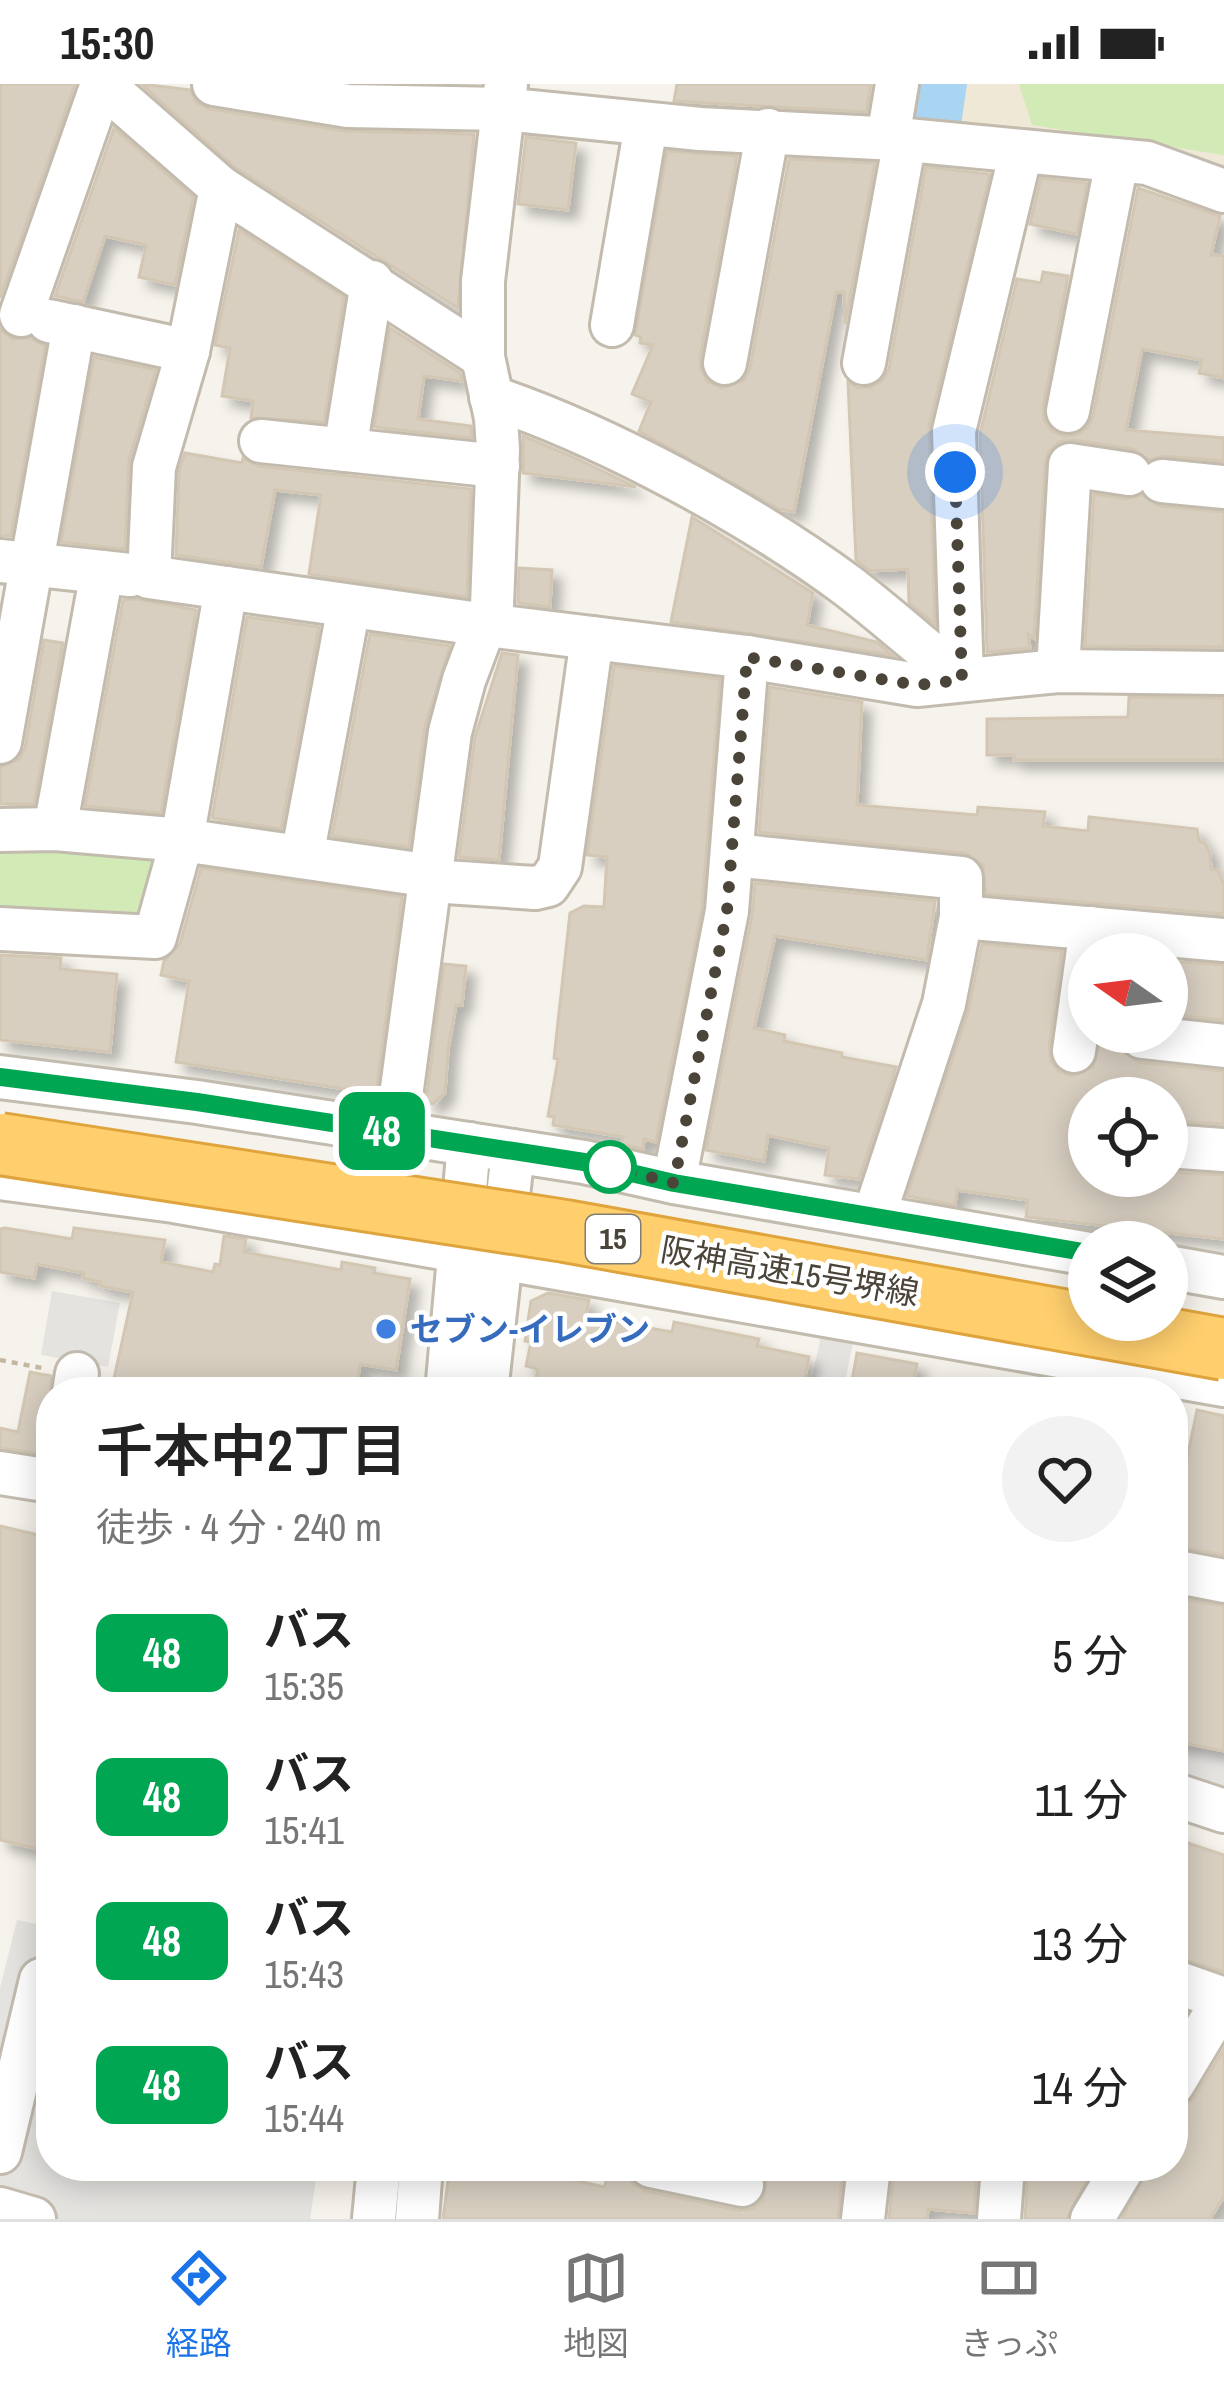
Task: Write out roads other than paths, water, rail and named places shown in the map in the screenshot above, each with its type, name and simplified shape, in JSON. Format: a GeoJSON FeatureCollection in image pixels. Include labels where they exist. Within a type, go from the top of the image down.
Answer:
{"type":"FeatureCollection","features":[{"type":"Feature","properties":{"kind":"highway","name":"阪神高速15号堺線"},"geometry":{"type":"LineString","coordinates":[[0,1107],[1068,1292]]}},
{"type":"Feature","properties":{"kind":"highway","name":"阪神高速15号堺線"},"geometry":{"type":"LineString","coordinates":[[0,1144],[565,1231],[1224,1348]]}},
{"type":"Feature","properties":{"kind":"street"},"geometry":{"type":"LineString","coordinates":[[188,351],[10,312],[102,84],[221,188],[372,282],[487,377],[546,416],[733,511],[848,586],[962,680]]}},
{"type":"Feature","properties":{"kind":"street"},"geometry":{"type":"LineString","coordinates":[[214,84],[379,96],[505,97],[646,124],[897,139],[1147,163],[1224,191]]}},
{"type":"Feature","properties":{"kind":"street"},"geometry":{"type":"LineString","coordinates":[[864,363],[897,139],[897,84]]}},
{"type":"Feature","properties":{"kind":"street"},"geometry":{"type":"LineString","coordinates":[[396,1133],[455,707],[492,605],[498,466],[496,418],[487,377],[486,246],[505,97]]}},
{"type":"Feature","properties":{"kind":"street"},"geometry":{"type":"LineString","coordinates":[[612,325],[646,124]]}},
{"type":"Feature","properties":{"kind":"street"},"geometry":{"type":"LineString","coordinates":[[725,363],[768,130]]}},
{"type":"Feature","properties":{"kind":"street"},"geometry":{"type":"LineString","coordinates":[[962,680],[954,431],[1021,152]]}},
{"type":"Feature","properties":{"kind":"street"},"geometry":{"type":"LineString","coordinates":[[1068,411],[1117,161]]}},
{"type":"Feature","properties":{"kind":"street"},"geometry":{"type":"LineString","coordinates":[[149,577],[154,467],[188,351],[221,188]]}},
{"type":"Feature","properties":{"kind":"street"},"geometry":{"type":"LineString","coordinates":[[345,450],[372,282]]}},
{"type":"Feature","properties":{"kind":"street"},"geometry":{"type":"LineString","coordinates":[[0,742],[17,563],[74,326]]}},
{"type":"Feature","properties":{"kind":"street"},"geometry":{"type":"LineString","coordinates":[[261,441],[498,466]]}},
{"type":"Feature","properties":{"kind":"street"},"geometry":{"type":"LineString","coordinates":[[1058,671],[1070,465],[1224,487]]}},
{"type":"Feature","properties":{"kind":"street"},"geometry":{"type":"LineString","coordinates":[[17,563],[747,657],[917,685],[1058,671],[1224,673]]}},
{"type":"Feature","properties":{"kind":"street"},"geometry":{"type":"LineString","coordinates":[[56,829],[102,572]]}},
{"type":"Feature","properties":{"kind":"street"},"geometry":{"type":"LineString","coordinates":[[0,929],[154,937],[182,840],[226,588]]}},
{"type":"Feature","properties":{"kind":"street"},"geometry":{"type":"LineString","coordinates":[[302,857],[349,606]]}},
{"type":"Feature","properties":{"kind":"street"},"geometry":{"type":"LineString","coordinates":[[0,830],[56,829],[182,840],[432,879],[516,889],[548,885],[563,853],[592,638]]}},
{"type":"Feature","properties":{"kind":"street"},"geometry":{"type":"LineString","coordinates":[[674,1183],[727,911],[747,657]]}},
{"type":"Feature","properties":{"kind":"street"},"geometry":{"type":"LineString","coordinates":[[731,855],[962,878],[962,917],[944,1004],[874,1216]]}},
{"type":"Feature","properties":{"kind":"street"},"geometry":{"type":"LineString","coordinates":[[962,917],[1224,940]]}},
{"type":"Feature","properties":{"kind":"street"},"geometry":{"type":"LineString","coordinates":[[1090,933],[1091,928]]}},
{"type":"Feature","properties":{"kind":"street"},"geometry":{"type":"LineString","coordinates":[[1188,1042],[1224,1046]]}},
{"type":"Feature","properties":{"kind":"street"},"geometry":{"type":"LineString","coordinates":[[0,1077],[513,1150],[674,1183],[1068,1249]]}},
{"type":"Feature","properties":{"kind":"street"},"geometry":{"type":"LineString","coordinates":[[469,1144],[486,1377]]}},
{"type":"Feature","properties":{"kind":"street"},"geometry":{"type":"LineString","coordinates":[[1188,1147],[1224,1150]]}},
{"type":"Feature","properties":{"kind":"street"},"geometry":{"type":"LineString","coordinates":[[451,1377],[480,1255],[513,1150]]}},
{"type":"Feature","properties":{"kind":"street"},"geometry":{"type":"LineString","coordinates":[[0,1178],[174,1201],[1178,1377]]}},
{"type":"Feature","properties":{"kind":"street"},"geometry":{"type":"LineString","coordinates":[[1188,1271],[1224,1277]]}},
{"type":"Feature","properties":{"kind":"street"},"geometry":{"type":"LineString","coordinates":[[1188,1379],[1224,1385]]}},
{"type":"Feature","properties":{"kind":"street"},"geometry":{"type":"LineString","coordinates":[[0,1473],[36,1479]]}},
{"type":"Feature","properties":{"kind":"street"},"geometry":{"type":"LineString","coordinates":[[1188,1574],[1224,1581]]}},
{"type":"Feature","properties":{"kind":"street"},"geometry":{"type":"LineString","coordinates":[[1188,1799],[1224,1811]]}},
{"type":"Feature","properties":{"kind":"street"},"geometry":{"type":"LineString","coordinates":[[1188,1986],[1224,1999],[1188,2059]]}},
{"type":"Feature","properties":{"kind":"street"},"geometry":{"type":"LineString","coordinates":[[0,2152],[36,2001]]}},
{"type":"Feature","properties":{"kind":"street"},"geometry":{"type":"LineString","coordinates":[[374,2219],[378,2181]]}},
{"type":"Feature","properties":{"kind":"street"},"geometry":{"type":"LineString","coordinates":[[417,2219],[420,2181]]}},
{"type":"Feature","properties":{"kind":"street"},"geometry":{"type":"LineString","coordinates":[[707,2181],[741,2190]]}},
{"type":"Feature","properties":{"kind":"street"},"geometry":{"type":"LineString","coordinates":[[863,2219],[867,2181]]}},
{"type":"Feature","properties":{"kind":"street"},"geometry":{"type":"LineString","coordinates":[[999,2219],[1002,2181]]}},
{"type":"Feature","properties":{"kind":"street"},"geometry":{"type":"LineString","coordinates":[[1092,2219],[1115,2181]]}},
{"type":"Feature","properties":{"kind":"street"},"geometry":{"type":"LineString","coordinates":[[0,2210],[34,2219]]}},
{"type":"Feature","properties":{"kind":"water"},"geometry":{"type":"Polygon","coordinates":[[[919,84],[967,84],[961,125],[914,118],[919,84]]]}},
{"type":"Feature","properties":{"kind":"place","name":"セブン-イレブン"},"geometry":{"type":"Point","coordinates":[386,1329]}}]}
